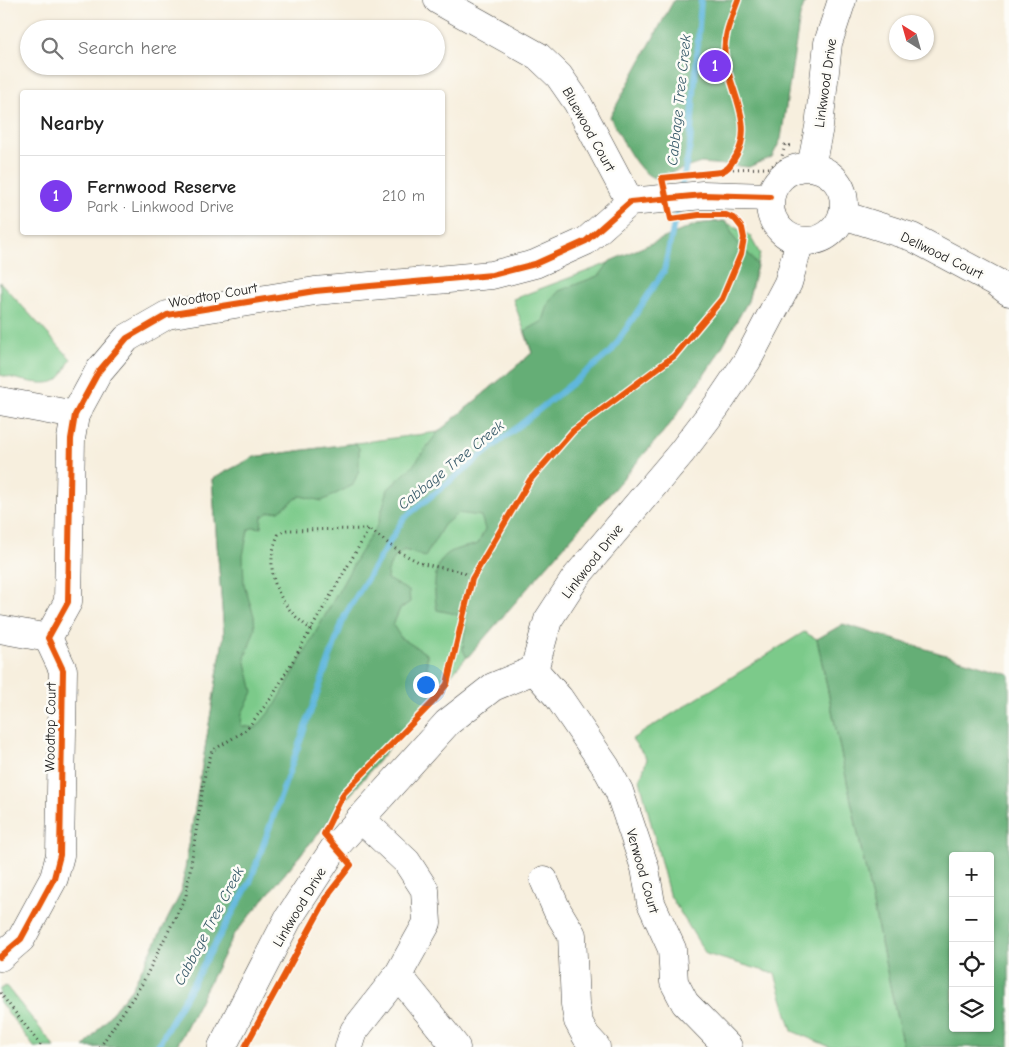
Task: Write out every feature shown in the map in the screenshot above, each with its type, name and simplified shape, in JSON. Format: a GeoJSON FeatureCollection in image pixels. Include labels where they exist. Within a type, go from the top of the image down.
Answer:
{"type":"FeatureCollection","features":[{"type":"Feature","properties":{"kind":"street","name":"Bluewood Court"},"geometry":{"type":"LineString","coordinates":[[438,0],[538,56],[559,76],[577,102],[630,202]]}},
{"type":"Feature","properties":{"kind":"street","name":"Linkwood Drive"},"geometry":{"type":"LineString","coordinates":[[813,158],[828,43],[842,0]]}},
{"type":"Feature","properties":{"kind":"street"},"geometry":{"type":"LineString","coordinates":[[813,158],[838,184],[845,204],[843,215],[838,225],[826,236],[811,242],[800,241],[789,237],[779,230],[772,220],[770,197],[774,186],[789,171],[813,158]]}},
{"type":"Feature","properties":{"kind":"street"},"geometry":{"type":"LineString","coordinates":[[630,202],[667,200],[703,195],[770,197]]}},
{"type":"Feature","properties":{"kind":"street","name":"Woodtop Court"},"geometry":{"type":"LineString","coordinates":[[0,957],[21,939],[54,878],[60,855],[63,670],[48,638],[68,602],[71,439],[75,415],[99,371],[127,338],[167,315],[314,291],[492,275],[535,264],[586,241],[630,202]]}},
{"type":"Feature","properties":{"kind":"street","name":"Dellwood Court"},"geometry":{"type":"LineString","coordinates":[[843,215],[912,237],[996,282],[1009,292]]}},
{"type":"Feature","properties":{"kind":"street","name":"Linkwood Drive"},"geometry":{"type":"LineString","coordinates":[[222,1047],[288,919],[335,847],[447,723],[493,687],[534,670],[548,620],[576,577],[681,453],[716,407],[747,361],[788,283],[800,241]]}},
{"type":"Feature","properties":{"kind":"street"},"geometry":{"type":"LineString","coordinates":[[0,401],[75,415]]}},
{"type":"Feature","properties":{"kind":"street"},"geometry":{"type":"LineString","coordinates":[[0,629],[48,638]]}},
{"type":"Feature","properties":{"kind":"street","name":"Verwood Court"},"geometry":{"type":"LineString","coordinates":[[534,670],[558,698],[606,767],[619,791],[645,868],[652,903],[672,949],[674,982],[685,1003],[728,1047]]}},
{"type":"Feature","properties":{"kind":"street"},"geometry":{"type":"LineString","coordinates":[[349,1047],[354,1031],[398,975],[426,923],[424,890],[407,862],[360,818]]}},
{"type":"Feature","properties":{"kind":"street"},"geometry":{"type":"LineString","coordinates":[[544,880],[557,910],[572,935],[575,1004],[578,1021],[586,1036],[596,1047]]}},
{"type":"Feature","properties":{"kind":"street"},"geometry":{"type":"LineString","coordinates":[[398,975],[456,1047]]}},
{"type":"Feature","properties":{"kind":"path"},"geometry":{"type":"LineString","coordinates":[[721,172],[728,169],[769,168],[781,160],[785,145],[813,158]]}},
{"type":"Feature","properties":{"kind":"path"},"geometry":{"type":"LineString","coordinates":[[728,169],[732,162]]}},
{"type":"Feature","properties":{"kind":"path"},"geometry":{"type":"LineString","coordinates":[[100,1047],[142,984],[186,896],[205,774],[212,751],[246,730],[272,697],[369,529]]}},
{"type":"Feature","properties":{"kind":"path"},"geometry":{"type":"LineString","coordinates":[[312,630],[297,620],[274,585],[274,545],[279,533],[287,530],[369,529],[401,553],[423,564],[463,572],[472,579]]}},
{"type":"Feature","properties":{"kind":"path"},"geometry":{"type":"LineString","coordinates":[[470,589],[472,579],[477,571]]}},
{"type":"Feature","properties":{"kind":"path"},"geometry":{"type":"LineString","coordinates":[[0,992],[42,1047]]}},
{"type":"Feature","properties":{"kind":"green space"},"geometry":{"type":"Polygon","coordinates":[[[674,0],[806,0],[800,16],[781,139],[772,157],[749,167],[701,163],[654,178],[647,174],[634,160],[610,117],[674,0]]]}},
{"type":"Feature","properties":{"kind":"green space"},"geometry":{"type":"Polygon","coordinates":[[[724,221],[750,236],[760,254],[748,301],[715,359],[671,423],[429,700],[233,936],[176,1047],[84,1047],[132,988],[181,893],[224,634],[212,479],[254,457],[438,432],[532,353],[513,299],[601,266],[697,224],[724,221]]]}},
{"type":"Feature","properties":{"kind":"green space"},"geometry":{"type":"Polygon","coordinates":[[[724,221],[735,239],[757,265],[748,301],[715,359],[671,423],[467,658],[463,650],[465,626],[456,614],[437,610],[435,582],[438,567],[448,553],[456,549],[478,544],[485,529],[481,516],[458,513],[444,525],[425,557],[404,550],[397,556],[390,566],[387,579],[409,591],[410,602],[400,609],[393,625],[401,638],[427,654],[427,667],[439,678],[429,700],[233,936],[176,1047],[84,1047],[132,988],[181,893],[224,634],[212,479],[254,457],[355,443],[359,448],[359,470],[353,485],[322,501],[300,496],[279,511],[269,512],[262,517],[261,528],[254,527],[248,530],[243,556],[244,584],[254,616],[255,629],[245,658],[253,692],[242,713],[241,726],[256,728],[276,704],[358,556],[378,524],[388,489],[412,467],[438,432],[532,353],[525,331],[543,321],[549,302],[559,291],[600,275],[610,261],[697,224],[724,221]]]}},
{"type":"Feature","properties":{"kind":"green space"},"geometry":{"type":"Polygon","coordinates":[[[0,282],[71,359],[62,375],[54,382],[39,383],[0,375],[0,282]]]}},
{"type":"Feature","properties":{"kind":"green space"},"geometry":{"type":"Polygon","coordinates":[[[843,624],[1009,674],[1009,1047],[903,1047],[817,639],[843,624]]]}},
{"type":"Feature","properties":{"kind":"green space"},"geometry":{"type":"Polygon","coordinates":[[[804,632],[817,639],[903,1047],[830,1047],[792,1031],[775,974],[706,954],[669,894],[640,780],[647,759],[632,739],[804,632]]]}},
{"type":"Feature","properties":{"kind":"green space"},"geometry":{"type":"Polygon","coordinates":[[[6,986],[55,1047],[34,1047],[0,1002],[0,989],[6,986]]]}},
{"type":"Feature","properties":{"kind":"waterway","name":"Cabbage Tree Creek"},"geometry":{"type":"LineString","coordinates":[[681,190],[690,145],[701,0]]}},
{"type":"Feature","properties":{"kind":"waterway","name":"Cabbage Tree Creek"},"geometry":{"type":"LineString","coordinates":[[157,1047],[250,882],[345,615],[404,518],[611,352],[664,271],[678,205]]}},
{"type":"Feature","properties":{"kind":"cycle path"},"geometry":{"type":"LineString","coordinates":[[245,1047],[330,892],[351,865],[324,834],[344,793],[433,702],[447,684],[472,579],[530,480],[573,431],[674,356],[722,299],[741,254],[744,238],[742,228],[735,219],[726,215],[699,215],[671,219],[662,178],[721,172],[728,168],[736,156],[743,132],[742,119],[727,68],[724,49],[728,28],[738,0]]}},
{"type":"Feature","properties":{"kind":"cycle path"},"geometry":{"type":"LineString","coordinates":[[0,957],[21,939],[54,878],[60,855],[63,670],[48,638],[68,602],[71,439],[75,415],[99,371],[127,338],[167,315],[315,291],[492,275],[535,264],[586,241],[630,202],[703,195],[770,197]]}},
{"type":"Feature","properties":{"kind":"place","name":"Fernwood Reserve"},"geometry":{"type":"Point","coordinates":[715,66]}}]}
